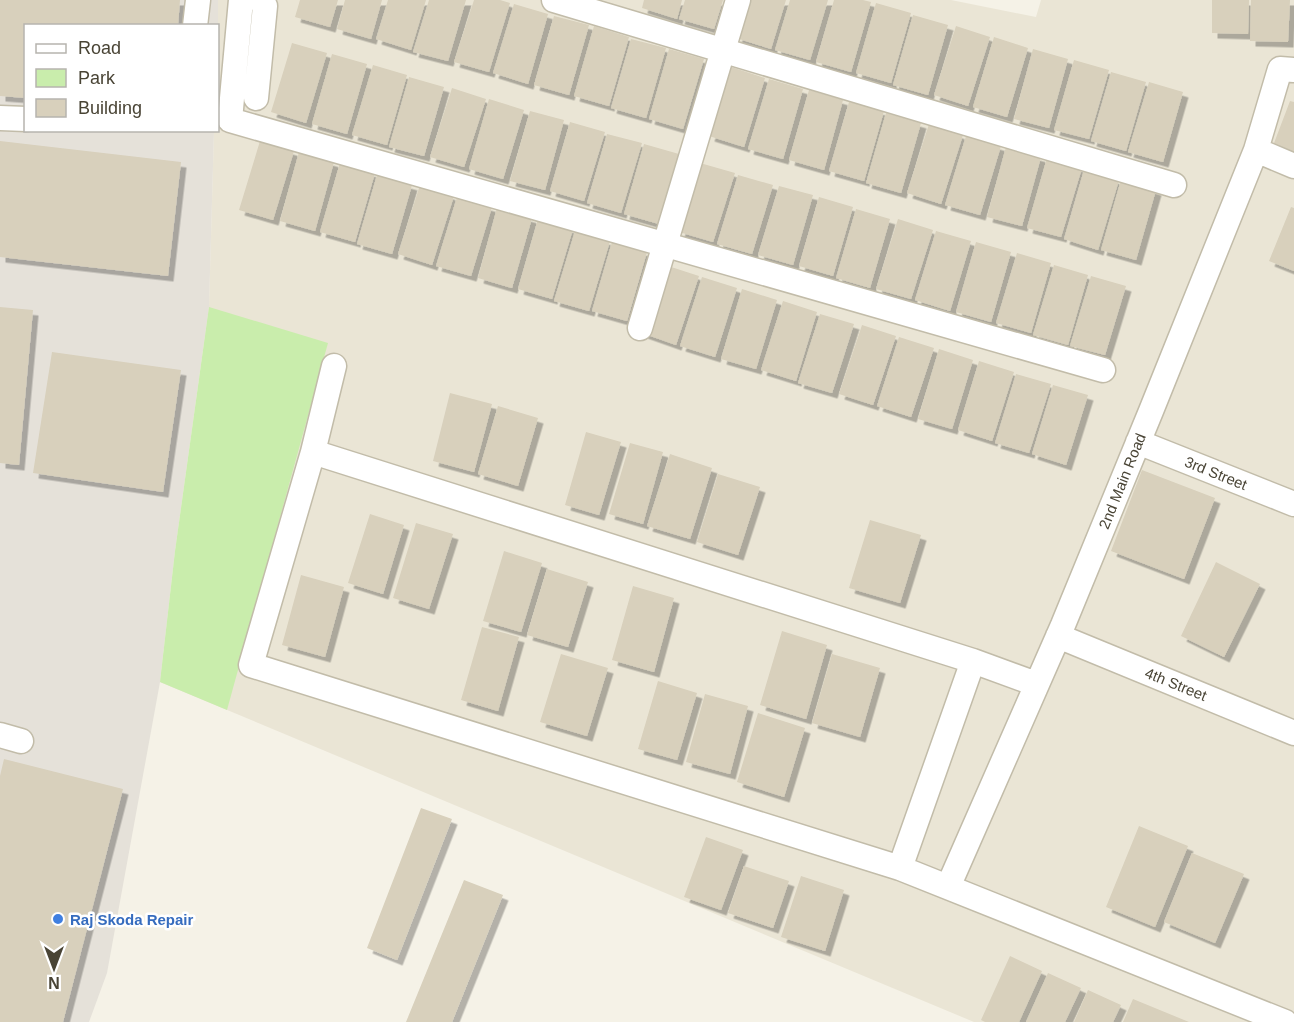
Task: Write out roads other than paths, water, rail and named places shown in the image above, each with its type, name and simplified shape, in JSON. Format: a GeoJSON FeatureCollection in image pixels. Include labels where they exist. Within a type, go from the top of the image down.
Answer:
{"type":"FeatureCollection","features":[{"type":"Feature","properties":{"kind":"street"},"geometry":{"type":"LineString","coordinates":[[195,24],[198,0]]}},
{"type":"Feature","properties":{"kind":"street"},"geometry":{"type":"LineString","coordinates":[[241,0],[230,120],[1102,370]]}},
{"type":"Feature","properties":{"kind":"street"},"geometry":{"type":"LineString","coordinates":[[256,98],[265,6],[261,0]]}},
{"type":"Feature","properties":{"kind":"street"},"geometry":{"type":"LineString","coordinates":[[554,0],[1174,184]]}},
{"type":"Feature","properties":{"kind":"street"},"geometry":{"type":"LineString","coordinates":[[640,328],[738,0]]}},
{"type":"Feature","properties":{"kind":"street","name":"2nd Main Road"},"geometry":{"type":"LineString","coordinates":[[948,887],[1058,636],[1287,69]]}},
{"type":"Feature","properties":{"kind":"street"},"geometry":{"type":"LineString","coordinates":[[0,118],[24,119]]}},
{"type":"Feature","properties":{"kind":"street"},"geometry":{"type":"LineString","coordinates":[[1256,150],[1294,166]]}},
{"type":"Feature","properties":{"kind":"street"},"geometry":{"type":"LineString","coordinates":[[334,366],[314,452],[251,665],[900,868],[1285,1022]]}},
{"type":"Feature","properties":{"kind":"street","name":"3rd Street"},"geometry":{"type":"LineString","coordinates":[[1138,442],[1294,504]]}},
{"type":"Feature","properties":{"kind":"street"},"geometry":{"type":"LineString","coordinates":[[314,452],[973,661],[1036,684]]}},
{"type":"Feature","properties":{"kind":"street","name":"4th Street"},"geometry":{"type":"LineString","coordinates":[[1058,636],[1294,733]]}},
{"type":"Feature","properties":{"kind":"street"},"geometry":{"type":"LineString","coordinates":[[900,868],[973,661]]}},
{"type":"Feature","properties":{"kind":"place","name":"Raj Skoda Repair"},"geometry":{"type":"Point","coordinates":[58,919]}}]}
